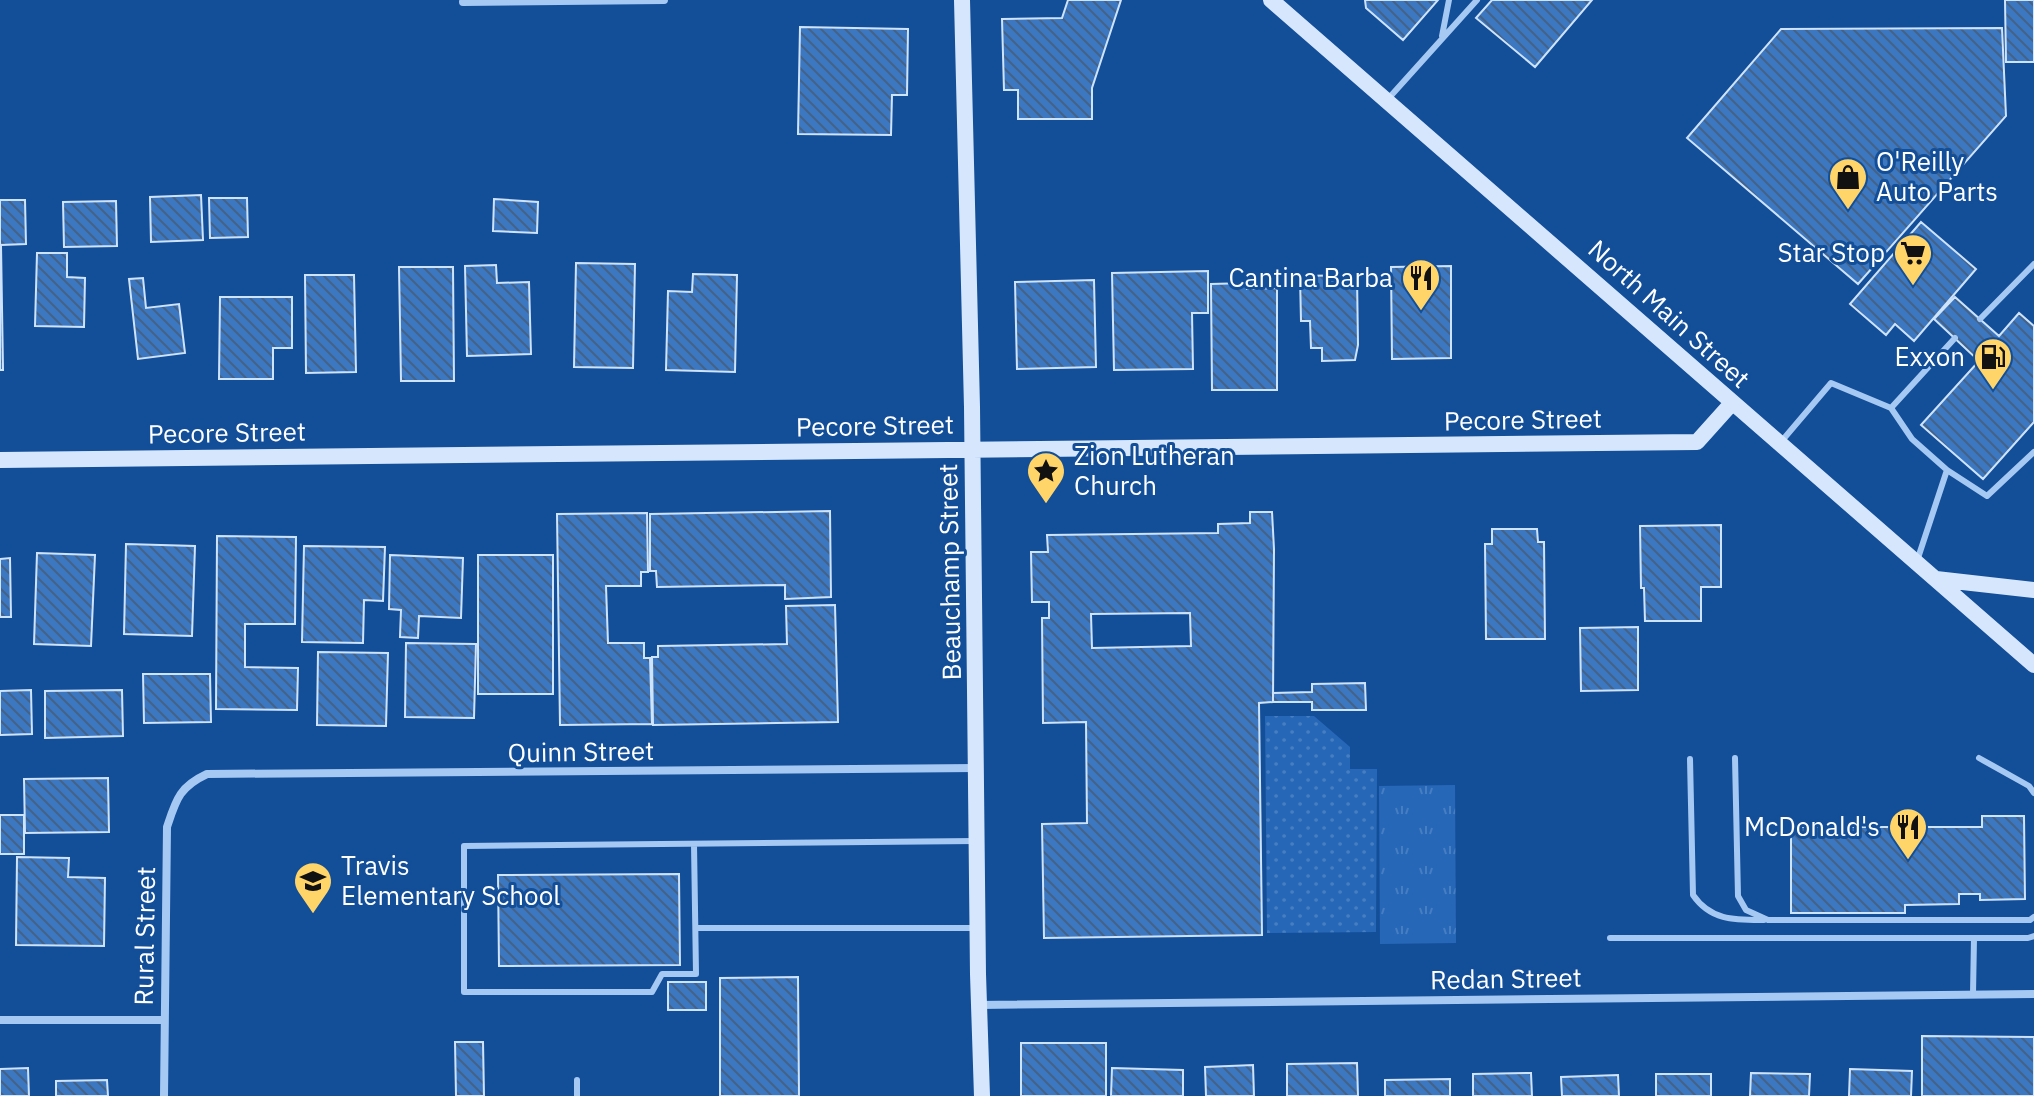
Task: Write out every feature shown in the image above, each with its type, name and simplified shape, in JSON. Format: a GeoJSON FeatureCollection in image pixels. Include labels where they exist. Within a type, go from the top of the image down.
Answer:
{"type":"FeatureCollection","features":[{"type":"Feature","properties":{"kind":"street"},"geometry":{"type":"LineString","coordinates":[[463,2],[664,0]]}},
{"type":"Feature","properties":{"kind":"street","name":"Beauchamp Street"},"geometry":{"type":"LineString","coordinates":[[962,0],[973,449],[976,841],[982,1096]]}},
{"type":"Feature","properties":{"kind":"street","name":"North Main Street"},"geometry":{"type":"LineString","coordinates":[[1282,4],[1387,101],[2034,665]]}},
{"type":"Feature","properties":{"kind":"street","name":"Pecore Street"},"geometry":{"type":"LineString","coordinates":[[0,460],[1697,442],[1732,403]]}},
{"type":"Feature","properties":{"kind":"street"},"geometry":{"type":"LineString","coordinates":[[1936,579],[2034,590]]}},
{"type":"Feature","properties":{"kind":"street","name":"Quinn Street"},"geometry":{"type":"LineString","coordinates":[[189,782],[207,774],[976,768]]}},
{"type":"Feature","properties":{"kind":"street","name":"Rural Street"},"geometry":{"type":"LineString","coordinates":[[164,1096],[167,827],[176,799],[189,782]]}},
{"type":"Feature","properties":{"kind":"street","name":"Redan Street"},"geometry":{"type":"LineString","coordinates":[[979,1005],[2034,994]]}},
{"type":"Feature","properties":{"kind":"street"},"geometry":{"type":"LineString","coordinates":[[0,1020],[164,1020]]}},
{"type":"Feature","properties":{"kind":"lane"},"geometry":{"type":"LineString","coordinates":[[1442,39],[1449,0]]}},
{"type":"Feature","properties":{"kind":"lane"},"geometry":{"type":"LineString","coordinates":[[1387,101],[1477,0]]}},
{"type":"Feature","properties":{"kind":"lane"},"geometry":{"type":"LineString","coordinates":[[1980,319],[2034,264]]}},
{"type":"Feature","properties":{"kind":"lane"},"geometry":{"type":"LineString","coordinates":[[1891,408],[1955,338]]}},
{"type":"Feature","properties":{"kind":"lane"},"geometry":{"type":"LineString","coordinates":[[1780,443],[1831,383],[1891,408],[1912,439],[1947,470],[1987,496],[2034,452]]}},
{"type":"Feature","properties":{"kind":"lane"},"geometry":{"type":"LineString","coordinates":[[1917,562],[1947,470]]}},
{"type":"Feature","properties":{"kind":"lane"},"geometry":{"type":"LineString","coordinates":[[1735,758],[1738,896],[1746,910],[1768,920]]}},
{"type":"Feature","properties":{"kind":"lane"},"geometry":{"type":"LineString","coordinates":[[1979,758],[2029,786],[2034,793]]}},
{"type":"Feature","properties":{"kind":"lane"},"geometry":{"type":"LineString","coordinates":[[1690,759],[1693,895],[1713,915],[1730,920],[2030,920],[2034,917]]}},
{"type":"Feature","properties":{"kind":"lane"},"geometry":{"type":"LineString","coordinates":[[694,844],[696,974],[662,974],[652,992],[464,992],[464,846],[976,841]]}},
{"type":"Feature","properties":{"kind":"lane"},"geometry":{"type":"LineString","coordinates":[[696,928],[978,928]]}},
{"type":"Feature","properties":{"kind":"lane"},"geometry":{"type":"LineString","coordinates":[[1610,938],[2034,936]]}},
{"type":"Feature","properties":{"kind":"lane"},"geometry":{"type":"LineString","coordinates":[[1973,994],[1974,938]]}},
{"type":"Feature","properties":{"kind":"lane"},"geometry":{"type":"LineString","coordinates":[[577,1080],[577,1096]]}},
{"type":"Feature","properties":{"kind":"green space"},"geometry":{"type":"Polygon","coordinates":[[[1265,716],[1314,716],[1350,747],[1350,769],[1377,769],[1376,932],[1267,933],[1265,716]]]}},
{"type":"Feature","properties":{"kind":"green space"},"geometry":{"type":"Polygon","coordinates":[[[1455,785],[1456,943],[1380,944],[1379,786],[1455,785]]]}},
{"type":"Feature","properties":{"kind":"building"},"geometry":{"type":"Polygon","coordinates":[[[1068,0],[1121,0],[1092,88],[1092,119],[1018,119],[1018,90],[1004,90],[1002,19],[1062,18],[1068,0]]]}},
{"type":"Feature","properties":{"kind":"building"},"geometry":{"type":"Polygon","coordinates":[[[1365,0],[1438,0],[1403,40],[1366,8],[1365,0]]]}},
{"type":"Feature","properties":{"kind":"building"},"geometry":{"type":"Polygon","coordinates":[[[1492,0],[1592,0],[1535,67],[1476,18],[1492,0]]]}},
{"type":"Feature","properties":{"kind":"building"},"geometry":{"type":"Polygon","coordinates":[[[2005,0],[2034,0],[2034,62],[2006,62],[2005,0]]]}},
{"type":"Feature","properties":{"kind":"building"},"geometry":{"type":"Polygon","coordinates":[[[800,27],[908,29],[907,95],[892,95],[891,135],[798,134],[800,27]]]}},
{"type":"Feature","properties":{"kind":"building","name":"O'Reilly Auto Parts"},"geometry":{"type":"Polygon","coordinates":[[[2002,28],[2006,116],[1858,284],[1687,138],[1781,29],[2002,28]]]}},
{"type":"Feature","properties":{"kind":"building"},"geometry":{"type":"Polygon","coordinates":[[[201,195],[203,240],[151,242],[150,197],[201,195]]]}},
{"type":"Feature","properties":{"kind":"building"},"geometry":{"type":"Polygon","coordinates":[[[209,198],[247,198],[248,237],[210,238],[209,198]]]}},
{"type":"Feature","properties":{"kind":"building"},"geometry":{"type":"Polygon","coordinates":[[[494,199],[538,202],[537,233],[493,231],[494,199]]]}},
{"type":"Feature","properties":{"kind":"building"},"geometry":{"type":"Polygon","coordinates":[[[0,200],[25,200],[26,244],[1,245],[3,370],[0,370],[0,200]]]}},
{"type":"Feature","properties":{"kind":"building"},"geometry":{"type":"Polygon","coordinates":[[[116,201],[117,246],[64,247],[63,202],[116,201]]]}},
{"type":"Feature","properties":{"kind":"building","name":"Star Stop"},"geometry":{"type":"Polygon","coordinates":[[[1921,222],[1976,269],[1914,341],[1895,324],[1886,335],[1850,304],[1921,222]]]}},
{"type":"Feature","properties":{"kind":"building"},"geometry":{"type":"Polygon","coordinates":[[[37,253],[67,253],[67,277],[85,278],[84,327],[35,326],[37,253]]]}},
{"type":"Feature","properties":{"kind":"building"},"geometry":{"type":"Polygon","coordinates":[[[576,263],[635,264],[633,368],[574,367],[576,263]]]}},
{"type":"Feature","properties":{"kind":"building"},"geometry":{"type":"Polygon","coordinates":[[[496,265],[497,283],[529,282],[531,354],[467,356],[465,266],[496,265]]]}},
{"type":"Feature","properties":{"kind":"building","name":"Cantina Barba"},"geometry":{"type":"Polygon","coordinates":[[[1451,266],[1451,358],[1392,359],[1391,267],[1451,266]]]}},
{"type":"Feature","properties":{"kind":"building"},"geometry":{"type":"Polygon","coordinates":[[[399,267],[453,267],[454,381],[401,381],[399,267]]]}},
{"type":"Feature","properties":{"kind":"building"},"geometry":{"type":"Polygon","coordinates":[[[1208,271],[1208,313],[1192,313],[1193,369],[1114,370],[1112,273],[1208,271]]]}},
{"type":"Feature","properties":{"kind":"building"},"geometry":{"type":"Polygon","coordinates":[[[693,274],[737,275],[735,372],[666,370],[668,291],[692,292],[693,274]]]}},
{"type":"Feature","properties":{"kind":"building"},"geometry":{"type":"Polygon","coordinates":[[[305,275],[354,275],[356,372],[306,373],[305,275]]]}},
{"type":"Feature","properties":{"kind":"building"},"geometry":{"type":"Polygon","coordinates":[[[1357,275],[1358,345],[1355,360],[1322,361],[1322,348],[1311,348],[1310,321],[1301,321],[1300,276],[1357,275]]]}},
{"type":"Feature","properties":{"kind":"building"},"geometry":{"type":"Polygon","coordinates":[[[143,278],[146,308],[179,304],[185,353],[138,359],[129,279],[143,278]]]}},
{"type":"Feature","properties":{"kind":"building"},"geometry":{"type":"Polygon","coordinates":[[[1094,280],[1096,367],[1017,369],[1015,282],[1094,280]]]}},
{"type":"Feature","properties":{"kind":"building"},"geometry":{"type":"Polygon","coordinates":[[[1247,283],[1247,289],[1277,288],[1277,390],[1212,390],[1211,284],[1247,283]]]}},
{"type":"Feature","properties":{"kind":"building"},"geometry":{"type":"Polygon","coordinates":[[[220,297],[292,297],[292,348],[273,348],[273,379],[219,379],[220,297]]]}},
{"type":"Feature","properties":{"kind":"building","name":"Exxon"},"geometry":{"type":"Polygon","coordinates":[[[1955,297],[1999,336],[2019,313],[2034,326],[2034,422],[1983,479],[1921,425],[1979,361],[1934,319],[1955,297]]]}},
{"type":"Feature","properties":{"kind":"building"},"geometry":{"type":"Polygon","coordinates":[[[830,511],[831,597],[785,599],[785,585],[657,587],[656,571],[650,571],[650,514],[830,511]]]}},
{"type":"Feature","properties":{"kind":"building"},"geometry":{"type":"Polygon","coordinates":[[[1250,512],[1272,512],[1273,702],[1259,703],[1262,935],[1044,938],[1042,824],[1087,823],[1086,722],[1043,723],[1042,618],[1049,618],[1049,602],[1032,602],[1031,552],[1048,552],[1047,535],[1218,533],[1218,524],[1250,523],[1250,512]],[[1190,613],[1091,614],[1092,648],[1191,646],[1190,613]]]}},
{"type":"Feature","properties":{"kind":"building"},"geometry":{"type":"Polygon","coordinates":[[[647,513],[648,572],[641,572],[641,586],[606,586],[608,643],[644,643],[644,658],[650,658],[652,724],[560,725],[557,514],[647,513]]]}},
{"type":"Feature","properties":{"kind":"building"},"geometry":{"type":"Polygon","coordinates":[[[1721,525],[1721,587],[1701,587],[1701,621],[1645,621],[1640,526],[1721,525]]]}},
{"type":"Feature","properties":{"kind":"building"},"geometry":{"type":"Polygon","coordinates":[[[1492,529],[1537,529],[1538,542],[1544,542],[1545,639],[1486,639],[1485,544],[1492,544],[1492,529]]]}},
{"type":"Feature","properties":{"kind":"building"},"geometry":{"type":"Polygon","coordinates":[[[217,536],[296,537],[295,624],[245,624],[245,667],[298,668],[297,710],[216,709],[217,536]]]}},
{"type":"Feature","properties":{"kind":"building"},"geometry":{"type":"Polygon","coordinates":[[[126,544],[195,546],[192,636],[124,634],[126,544]]]}},
{"type":"Feature","properties":{"kind":"building"},"geometry":{"type":"Polygon","coordinates":[[[304,546],[385,547],[383,601],[364,600],[363,643],[302,642],[304,546]]]}},
{"type":"Feature","properties":{"kind":"building"},"geometry":{"type":"Polygon","coordinates":[[[37,553],[95,555],[91,646],[34,644],[37,553]]]}},
{"type":"Feature","properties":{"kind":"building"},"geometry":{"type":"Polygon","coordinates":[[[390,555],[463,558],[461,618],[419,616],[418,638],[400,637],[401,610],[389,609],[390,555]]]}},
{"type":"Feature","properties":{"kind":"building"},"geometry":{"type":"Polygon","coordinates":[[[478,555],[553,555],[553,694],[478,694],[478,555]]]}},
{"type":"Feature","properties":{"kind":"building"},"geometry":{"type":"Polygon","coordinates":[[[10,558],[11,617],[0,617],[0,559],[10,558]]]}},
{"type":"Feature","properties":{"kind":"building"},"geometry":{"type":"Polygon","coordinates":[[[835,605],[838,722],[653,725],[652,657],[658,657],[658,646],[787,644],[786,606],[835,605]]]}},
{"type":"Feature","properties":{"kind":"building"},"geometry":{"type":"Polygon","coordinates":[[[1638,627],[1638,690],[1581,691],[1580,628],[1638,627]]]}},
{"type":"Feature","properties":{"kind":"building"},"geometry":{"type":"Polygon","coordinates":[[[406,643],[476,644],[474,718],[405,717],[406,643]]]}},
{"type":"Feature","properties":{"kind":"building"},"geometry":{"type":"Polygon","coordinates":[[[318,652],[388,653],[386,726],[317,725],[318,652]]]}},
{"type":"Feature","properties":{"kind":"building"},"geometry":{"type":"Polygon","coordinates":[[[143,674],[210,674],[211,722],[144,723],[143,674]]]}},
{"type":"Feature","properties":{"kind":"building"},"geometry":{"type":"Polygon","coordinates":[[[1365,683],[1366,710],[1312,710],[1312,702],[1273,702],[1273,693],[1312,692],[1312,684],[1365,683]]]}},
{"type":"Feature","properties":{"kind":"building"},"geometry":{"type":"Polygon","coordinates":[[[31,690],[32,734],[0,735],[0,691],[31,690]]]}},
{"type":"Feature","properties":{"kind":"building"},"geometry":{"type":"Polygon","coordinates":[[[122,690],[123,736],[45,738],[45,691],[122,690]]]}},
{"type":"Feature","properties":{"kind":"building"},"geometry":{"type":"Polygon","coordinates":[[[108,778],[109,832],[25,833],[24,779],[108,778]]]}},
{"type":"Feature","properties":{"kind":"building"},"geometry":{"type":"Polygon","coordinates":[[[0,815],[24,815],[24,854],[0,854],[0,815]]]}},
{"type":"Feature","properties":{"kind":"building","name":"McDonald's"},"geometry":{"type":"Polygon","coordinates":[[[1982,816],[2024,816],[2025,899],[1980,900],[1980,894],[1959,894],[1959,904],[1905,905],[1905,913],[1791,913],[1791,827],[1982,827],[1982,816]]]}},
{"type":"Feature","properties":{"kind":"building"},"geometry":{"type":"Polygon","coordinates":[[[17,857],[69,858],[68,877],[105,878],[104,946],[16,945],[17,857]]]}},
{"type":"Feature","properties":{"kind":"building"},"geometry":{"type":"Polygon","coordinates":[[[679,874],[680,965],[499,966],[498,875],[679,874]]]}},
{"type":"Feature","properties":{"kind":"building"},"geometry":{"type":"Polygon","coordinates":[[[798,977],[799,1096],[720,1096],[720,978],[798,977]]]}},
{"type":"Feature","properties":{"kind":"building"},"geometry":{"type":"Polygon","coordinates":[[[668,982],[706,982],[706,1010],[668,1010],[668,982]]]}},
{"type":"Feature","properties":{"kind":"building"},"geometry":{"type":"Polygon","coordinates":[[[1922,1036],[2034,1037],[2034,1096],[1922,1096],[1922,1036]]]}},
{"type":"Feature","properties":{"kind":"building"},"geometry":{"type":"Polygon","coordinates":[[[455,1042],[483,1042],[484,1096],[456,1096],[455,1042]]]}},
{"type":"Feature","properties":{"kind":"building"},"geometry":{"type":"Polygon","coordinates":[[[1021,1043],[1106,1043],[1106,1096],[1021,1096],[1021,1043]]]}},
{"type":"Feature","properties":{"kind":"building"},"geometry":{"type":"Polygon","coordinates":[[[1357,1063],[1358,1096],[1287,1096],[1287,1064],[1357,1063]]]}},
{"type":"Feature","properties":{"kind":"building"},"geometry":{"type":"Polygon","coordinates":[[[1253,1065],[1254,1096],[1206,1096],[1205,1067],[1253,1065]]]}},
{"type":"Feature","properties":{"kind":"building"},"geometry":{"type":"Polygon","coordinates":[[[28,1068],[29,1096],[0,1096],[0,1069],[28,1068]]]}},
{"type":"Feature","properties":{"kind":"building"},"geometry":{"type":"Polygon","coordinates":[[[1112,1068],[1183,1070],[1183,1096],[1111,1096],[1112,1068]]]}},
{"type":"Feature","properties":{"kind":"building"},"geometry":{"type":"Polygon","coordinates":[[[1850,1069],[1912,1071],[1911,1096],[1849,1096],[1850,1069]]]}},
{"type":"Feature","properties":{"kind":"building"},"geometry":{"type":"Polygon","coordinates":[[[1531,1073],[1532,1096],[1473,1096],[1473,1074],[1531,1073]]]}},
{"type":"Feature","properties":{"kind":"building"},"geometry":{"type":"Polygon","coordinates":[[[1751,1073],[1810,1074],[1809,1096],[1750,1096],[1751,1073]]]}},
{"type":"Feature","properties":{"kind":"building"},"geometry":{"type":"Polygon","coordinates":[[[1656,1074],[1711,1074],[1711,1096],[1656,1096],[1656,1074]]]}},
{"type":"Feature","properties":{"kind":"building"},"geometry":{"type":"Polygon","coordinates":[[[1618,1075],[1619,1096],[1562,1096],[1561,1077],[1618,1075]]]}},
{"type":"Feature","properties":{"kind":"building"},"geometry":{"type":"Polygon","coordinates":[[[1450,1079],[1450,1096],[1385,1096],[1385,1080],[1450,1079]]]}},
{"type":"Feature","properties":{"kind":"building"},"geometry":{"type":"Polygon","coordinates":[[[107,1080],[108,1096],[56,1096],[56,1081],[107,1080]]]}},
{"type":"Feature","properties":{"kind":"place","name":"O'Reilly Auto Parts"},"geometry":{"type":"Point","coordinates":[1848,211]}},
{"type":"Feature","properties":{"kind":"place","name":"Star Stop"},"geometry":{"type":"Point","coordinates":[1913,287]}},
{"type":"Feature","properties":{"kind":"place","name":"Cantina Barba"},"geometry":{"type":"Point","coordinates":[1421,312]}},
{"type":"Feature","properties":{"kind":"place","name":"Exxon"},"geometry":{"type":"Point","coordinates":[1993,391]}},
{"type":"Feature","properties":{"kind":"place","name":"Zion Lutheran Church"},"geometry":{"type":"Point","coordinates":[1046,505]}},
{"type":"Feature","properties":{"kind":"place","name":"McDonald's"},"geometry":{"type":"Point","coordinates":[1908,861]}},
{"type":"Feature","properties":{"kind":"place","name":"Travis Elementary School"},"geometry":{"type":"Point","coordinates":[313,915]}}]}
